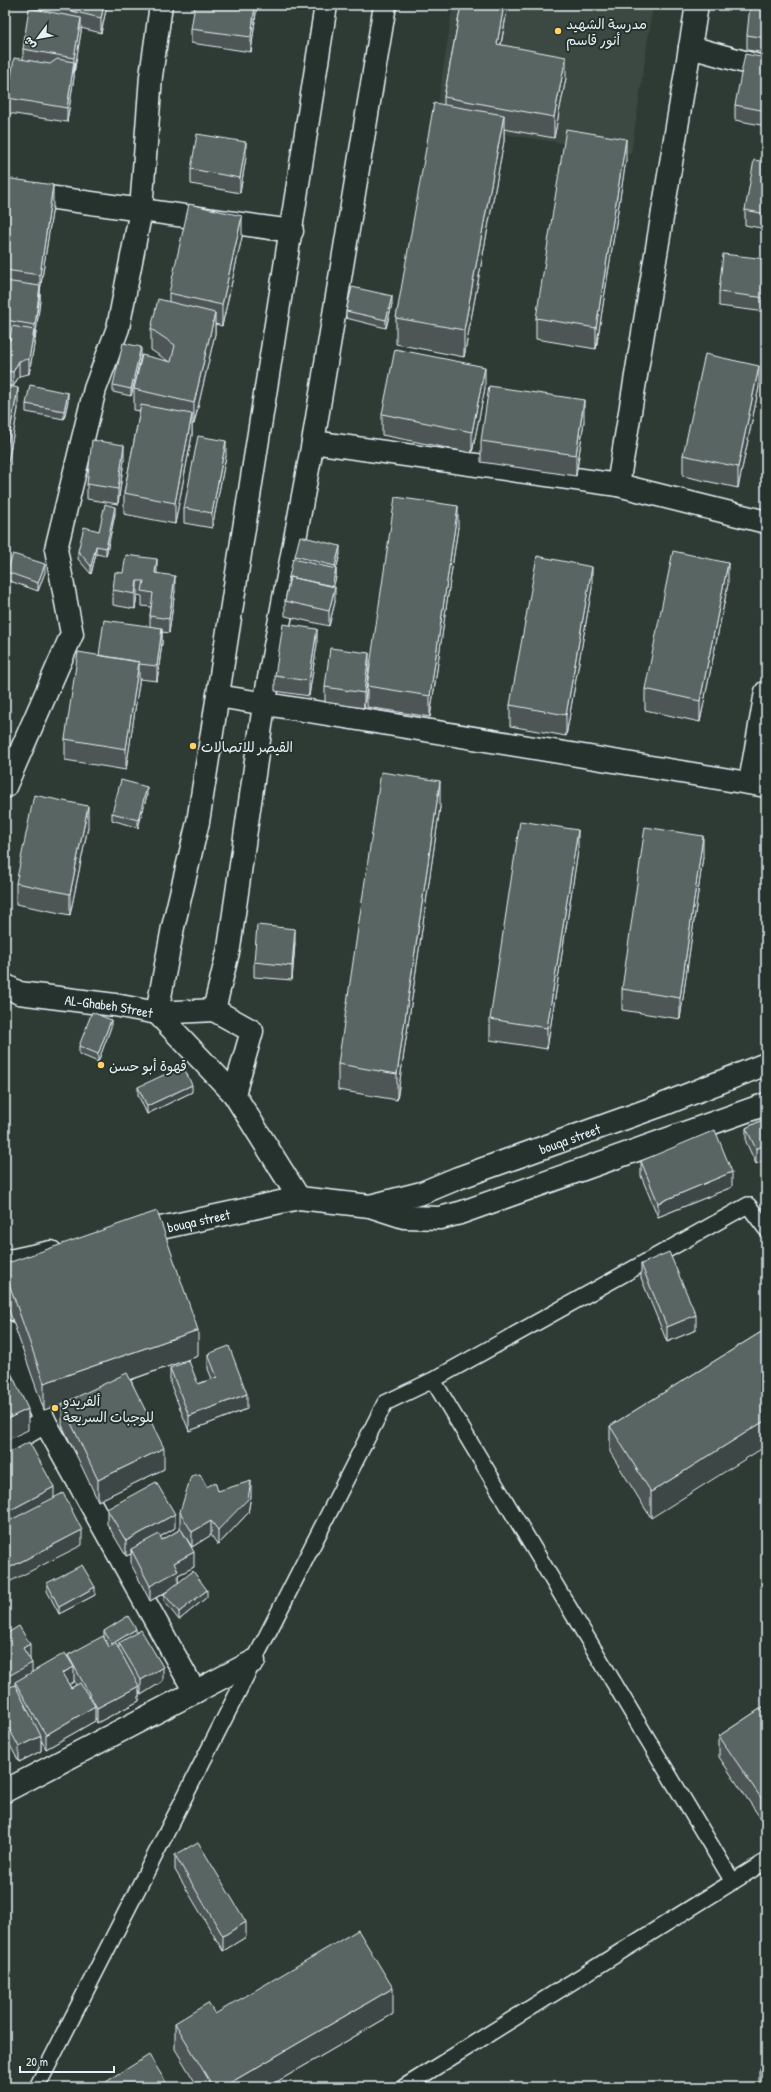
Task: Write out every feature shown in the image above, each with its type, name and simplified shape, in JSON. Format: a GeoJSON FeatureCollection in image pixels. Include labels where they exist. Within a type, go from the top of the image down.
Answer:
{"type":"FeatureCollection","features":[{"type":"Feature","properties":{"kind":"street"},"geometry":{"type":"LineString","coordinates":[[5,787],[72,634],[56,549],[95,389],[118,328],[141,210],[151,76],[161,5]]}},
{"type":"Feature","properties":{"kind":"street"},"geometry":{"type":"LineString","coordinates":[[299,1198],[234,1094],[157,1013],[173,927],[198,822],[292,231],[326,5]]}},
{"type":"Feature","properties":{"kind":"street"},"geometry":{"type":"LineString","coordinates":[[234,1094],[252,1031],[214,1010],[229,948],[264,704],[313,442],[385,5]]}},
{"type":"Feature","properties":{"kind":"street"},"geometry":{"type":"LineString","coordinates":[[618,485],[697,5]]}},
{"type":"Feature","properties":{"kind":"street"},"geometry":{"type":"LineString","coordinates":[[690,47],[766,68]]}},
{"type":"Feature","properties":{"kind":"street"},"geometry":{"type":"LineString","coordinates":[[5,191],[292,231]]}},
{"type":"Feature","properties":{"kind":"street"},"geometry":{"type":"LineString","coordinates":[[313,442],[618,485],[766,522]]}},
{"type":"Feature","properties":{"kind":"street"},"geometry":{"type":"LineString","coordinates":[[218,696],[758,784],[766,692]]}},
{"type":"Feature","properties":{"kind":"street","name":"AL-Ghabeh Street"},"geometry":{"type":"LineString","coordinates":[[5,984],[19,993],[115,1005],[157,1013],[214,1010]]}},
{"type":"Feature","properties":{"kind":"street","name":"bouqa street"},"geometry":{"type":"LineString","coordinates":[[370,1206],[422,1193],[465,1175],[662,1105],[766,1064]]}},
{"type":"Feature","properties":{"kind":"street","name":"bouqa street"},"geometry":{"type":"LineString","coordinates":[[113,1238],[299,1198],[370,1206],[404,1217],[422,1219],[440,1218],[460,1214],[766,1104]]}},
{"type":"Feature","properties":{"kind":"street"},"geometry":{"type":"LineString","coordinates":[[5,1262],[67,1248]]}},
{"type":"Feature","properties":{"kind":"street"},"geometry":{"type":"LineString","coordinates":[[5,1331],[46,1422],[195,1692]]}},
{"type":"Feature","properties":{"kind":"street"},"geometry":{"type":"LineString","coordinates":[[5,1445],[46,1422]]}},
{"type":"Feature","properties":{"kind":"street"},"geometry":{"type":"LineString","coordinates":[[5,1791],[254,1661]]}},
{"type":"Feature","properties":{"kind":"lane"},"geometry":{"type":"LineString","coordinates":[[37,2087],[384,1403],[433,1380],[748,1205],[766,1230]]}},
{"type":"Feature","properties":{"kind":"lane"},"geometry":{"type":"LineString","coordinates":[[433,1380],[733,1882]]}},
{"type":"Feature","properties":{"kind":"lane"},"geometry":{"type":"LineString","coordinates":[[404,2087],[766,1861]]}},
{"type":"Feature","properties":{"kind":"shaded area"},"geometry":{"type":"Polygon","coordinates":[[[453,5],[653,5],[631,154],[435,123],[453,5]]]}},
{"type":"Feature","properties":{"kind":"building"},"geometry":{"type":"Polygon","coordinates":[[[46,5],[104,5],[101,18],[46,5]]]}},
{"type":"Feature","properties":{"kind":"building"},"geometry":{"type":"Polygon","coordinates":[[[195,5],[255,5],[251,37],[191,29],[195,5]]]}},
{"type":"Feature","properties":{"kind":"building"},"geometry":{"type":"Polygon","coordinates":[[[461,5],[504,5],[497,44],[566,57],[554,117],[444,97],[461,5]]]}},
{"type":"Feature","properties":{"kind":"building"},"geometry":{"type":"Polygon","coordinates":[[[750,5],[766,5],[766,38],[747,35],[750,5]]]}},
{"type":"Feature","properties":{"kind":"building"},"geometry":{"type":"Polygon","coordinates":[[[29,8],[81,18],[74,58],[23,49],[29,8]]]}},
{"type":"Feature","properties":{"kind":"building"},"geometry":{"type":"Polygon","coordinates":[[[745,54],[766,58],[766,111],[735,105],[745,54]]]}},
{"type":"Feature","properties":{"kind":"building"},"geometry":{"type":"Polygon","coordinates":[[[14,58],[50,64],[57,59],[74,62],[67,108],[8,98],[14,58]]]}},
{"type":"Feature","properties":{"kind":"building"},"geometry":{"type":"Polygon","coordinates":[[[434,103],[504,115],[464,330],[396,318],[434,103]]]}},
{"type":"Feature","properties":{"kind":"building"},"geometry":{"type":"Polygon","coordinates":[[[566,129],[626,139],[596,328],[536,318],[566,129]]]}},
{"type":"Feature","properties":{"kind":"building"},"geometry":{"type":"Polygon","coordinates":[[[197,134],[246,142],[240,178],[191,169],[197,134]]]}},
{"type":"Feature","properties":{"kind":"building"},"geometry":{"type":"Polygon","coordinates":[[[754,160],[766,162],[766,214],[745,210],[754,160]]]}},
{"type":"Feature","properties":{"kind":"building"},"geometry":{"type":"Polygon","coordinates":[[[5,178],[53,185],[40,275],[5,270],[5,178]]]}},
{"type":"Feature","properties":{"kind":"building"},"geometry":{"type":"Polygon","coordinates":[[[189,204],[242,216],[222,305],[169,293],[189,204]]]}},
{"type":"Feature","properties":{"kind":"building"},"geometry":{"type":"Polygon","coordinates":[[[723,254],[766,259],[766,298],[719,292],[723,254]]]}},
{"type":"Feature","properties":{"kind":"building"},"geometry":{"type":"Polygon","coordinates":[[[5,281],[40,286],[35,325],[5,320],[5,281]]]}},
{"type":"Feature","properties":{"kind":"building"},"geometry":{"type":"Polygon","coordinates":[[[352,287],[392,296],[386,320],[346,311],[352,287]]]}},
{"type":"Feature","properties":{"kind":"building"},"geometry":{"type":"Polygon","coordinates":[[[158,299],[215,313],[194,403],[134,389],[142,355],[171,362],[175,345],[151,329],[158,299]]]}},
{"type":"Feature","properties":{"kind":"building"},"geometry":{"type":"Polygon","coordinates":[[[12,326],[34,330],[29,359],[19,361],[13,372],[5,371],[5,339],[10,340],[12,326]]]}},
{"type":"Feature","properties":{"kind":"building"},"geometry":{"type":"Polygon","coordinates":[[[123,343],[141,347],[131,389],[113,385],[123,343]]]}},
{"type":"Feature","properties":{"kind":"building"},"geometry":{"type":"Polygon","coordinates":[[[395,349],[485,367],[472,432],[382,414],[395,349]]]}},
{"type":"Feature","properties":{"kind":"building"},"geometry":{"type":"Polygon","coordinates":[[[705,354],[759,366],[738,467],[683,455],[705,354]]]}},
{"type":"Feature","properties":{"kind":"building"},"geometry":{"type":"Polygon","coordinates":[[[5,385],[18,388],[5,457],[5,385]]]}},
{"type":"Feature","properties":{"kind":"building"},"geometry":{"type":"Polygon","coordinates":[[[30,385],[68,393],[64,411],[26,404],[30,385]]]}},
{"type":"Feature","properties":{"kind":"building"},"geometry":{"type":"Polygon","coordinates":[[[489,386],[584,400],[576,455],[481,441],[489,386]]]}},
{"type":"Feature","properties":{"kind":"building"},"geometry":{"type":"Polygon","coordinates":[[[141,405],[192,414],[175,503],[124,493],[141,405]]]}},
{"type":"Feature","properties":{"kind":"building"},"geometry":{"type":"Polygon","coordinates":[[[198,436],[226,441],[212,513],[184,508],[198,436]]]}},
{"type":"Feature","properties":{"kind":"building"},"geometry":{"type":"Polygon","coordinates":[[[92,440],[124,445],[118,489],[87,484],[92,440]]]}},
{"type":"Feature","properties":{"kind":"building"},"geometry":{"type":"Polygon","coordinates":[[[395,497],[458,506],[430,696],[367,686],[395,497]]]}},
{"type":"Feature","properties":{"kind":"building"},"geometry":{"type":"Polygon","coordinates":[[[105,504],[115,507],[106,548],[96,546],[91,566],[78,551],[84,527],[99,531],[105,504]]]}},
{"type":"Feature","properties":{"kind":"building"},"geometry":{"type":"Polygon","coordinates":[[[300,536],[340,546],[335,566],[295,556],[300,536]]]}},
{"type":"Feature","properties":{"kind":"building"},"geometry":{"type":"Polygon","coordinates":[[[673,551],[728,563],[700,701],[645,689],[673,551]]]}},
{"type":"Feature","properties":{"kind":"building"},"geometry":{"type":"Polygon","coordinates":[[[13,554],[45,564],[38,583],[7,572],[13,554]]]}},
{"type":"Feature","properties":{"kind":"building"},"geometry":{"type":"Polygon","coordinates":[[[126,555],[157,559],[155,573],[175,576],[169,619],[150,616],[153,593],[142,591],[144,581],[137,581],[135,594],[113,590],[115,572],[123,573],[126,555]]]}},
{"type":"Feature","properties":{"kind":"building"},"geometry":{"type":"Polygon","coordinates":[[[537,556],[592,567],[566,715],[510,705],[537,556]]]}},
{"type":"Feature","properties":{"kind":"building"},"geometry":{"type":"Polygon","coordinates":[[[293,559],[336,569],[332,586],[290,577],[288,581],[293,559]]]}},
{"type":"Feature","properties":{"kind":"building"},"geometry":{"type":"Polygon","coordinates":[[[290,577],[335,587],[329,611],[285,601],[290,577]]]}},
{"type":"Feature","properties":{"kind":"building"},"geometry":{"type":"Polygon","coordinates":[[[104,620],[162,628],[157,666],[139,664],[139,662],[99,655],[104,620]]]}},
{"type":"Feature","properties":{"kind":"building"},"geometry":{"type":"Polygon","coordinates":[[[283,624],[317,629],[309,681],[275,676],[283,624]]]}},
{"type":"Feature","properties":{"kind":"building"},"geometry":{"type":"Polygon","coordinates":[[[330,648],[369,653],[364,693],[325,687],[330,648]]]}},
{"type":"Feature","properties":{"kind":"building"},"geometry":{"type":"Polygon","coordinates":[[[78,652],[139,662],[126,749],[65,739],[78,652]]]}},
{"type":"Feature","properties":{"kind":"building"},"geometry":{"type":"Polygon","coordinates":[[[381,772],[440,781],[397,1074],[338,1064],[381,772]]]}},
{"type":"Feature","properties":{"kind":"building"},"geometry":{"type":"Polygon","coordinates":[[[121,780],[147,787],[138,820],[112,813],[121,780]]]}},
{"type":"Feature","properties":{"kind":"building"},"geometry":{"type":"Polygon","coordinates":[[[34,795],[88,806],[70,894],[16,883],[34,795]]]}},
{"type":"Feature","properties":{"kind":"building"},"geometry":{"type":"Polygon","coordinates":[[[520,821],[578,830],[547,1028],[490,1019],[520,821]]]}},
{"type":"Feature","properties":{"kind":"building"},"geometry":{"type":"Polygon","coordinates":[[[645,827],[703,836],[680,998],[622,989],[645,827]]]}},
{"type":"Feature","properties":{"kind":"building"},"geometry":{"type":"Polygon","coordinates":[[[257,925],[295,929],[292,966],[254,962],[257,925]]]}},
{"type":"Feature","properties":{"kind":"building"},"geometry":{"type":"Polygon","coordinates":[[[92,1012],[111,1020],[98,1054],[79,1046],[92,1012]]]}},
{"type":"Feature","properties":{"kind":"building"},"geometry":{"type":"Polygon","coordinates":[[[183,1066],[192,1085],[147,1106],[138,1087],[183,1066]]]}},
{"type":"Feature","properties":{"kind":"building"},"geometry":{"type":"Polygon","coordinates":[[[766,1118],[766,1144],[756,1149],[746,1128],[766,1118]]]}},
{"type":"Feature","properties":{"kind":"building"},"geometry":{"type":"Polygon","coordinates":[[[715,1130],[732,1172],[658,1203],[641,1161],[715,1130]]]}},
{"type":"Feature","properties":{"kind":"building"},"geometry":{"type":"Polygon","coordinates":[[[157,1211],[198,1330],[44,1383],[5,1272],[5,1264],[157,1211]]]}},
{"type":"Feature","properties":{"kind":"building"},"geometry":{"type":"Polygon","coordinates":[[[669,1252],[696,1315],[667,1327],[641,1264],[669,1252]]]}},
{"type":"Feature","properties":{"kind":"building"},"geometry":{"type":"Polygon","coordinates":[[[766,1329],[766,1420],[651,1492],[610,1426],[766,1329]]]}},
{"type":"Feature","properties":{"kind":"building"},"geometry":{"type":"Polygon","coordinates":[[[229,1346],[247,1394],[189,1416],[170,1368],[189,1361],[198,1384],[217,1377],[208,1354],[229,1346]]]}},
{"type":"Feature","properties":{"kind":"building"},"geometry":{"type":"Polygon","coordinates":[[[5,1360],[28,1409],[5,1420],[5,1360]]]}},
{"type":"Feature","properties":{"kind":"building"},"geometry":{"type":"Polygon","coordinates":[[[127,1373],[164,1448],[98,1480],[62,1404],[127,1373]]]}},
{"type":"Feature","properties":{"kind":"building"},"geometry":{"type":"Polygon","coordinates":[[[29,1442],[54,1487],[5,1513],[5,1455],[29,1442]]]}},
{"type":"Feature","properties":{"kind":"building"},"geometry":{"type":"Polygon","coordinates":[[[200,1474],[207,1487],[215,1482],[218,1491],[251,1481],[248,1499],[218,1530],[211,1521],[192,1532],[180,1512],[191,1476],[200,1474]]]}},
{"type":"Feature","properties":{"kind":"building"},"geometry":{"type":"Polygon","coordinates":[[[156,1482],[175,1514],[126,1541],[107,1509],[156,1482]]]}},
{"type":"Feature","properties":{"kind":"building"},"geometry":{"type":"Polygon","coordinates":[[[63,1493],[82,1530],[5,1570],[5,1523],[63,1493]]]}},
{"type":"Feature","properties":{"kind":"building"},"geometry":{"type":"Polygon","coordinates":[[[181,1529],[194,1552],[174,1563],[178,1571],[150,1586],[131,1549],[159,1534],[162,1540],[181,1529]]]}},
{"type":"Feature","properties":{"kind":"building"},"geometry":{"type":"Polygon","coordinates":[[[82,1565],[95,1587],[59,1607],[47,1583],[82,1565]]]}},
{"type":"Feature","properties":{"kind":"building"},"geometry":{"type":"Polygon","coordinates":[[[193,1571],[207,1590],[179,1612],[164,1594],[193,1571]]]}},
{"type":"Feature","properties":{"kind":"building"},"geometry":{"type":"Polygon","coordinates":[[[128,1616],[136,1629],[112,1644],[104,1631],[128,1616]]]}},
{"type":"Feature","properties":{"kind":"building"},"geometry":{"type":"Polygon","coordinates":[[[19,1626],[30,1644],[23,1648],[32,1663],[5,1678],[5,1633],[6,1634],[19,1626]]]}},
{"type":"Feature","properties":{"kind":"building"},"geometry":{"type":"Polygon","coordinates":[[[141,1630],[163,1667],[141,1680],[119,1643],[141,1630]]]}},
{"type":"Feature","properties":{"kind":"building"},"geometry":{"type":"Polygon","coordinates":[[[103,1636],[109,1647],[116,1644],[139,1686],[97,1708],[68,1655],[103,1636]]]}},
{"type":"Feature","properties":{"kind":"building"},"geometry":{"type":"Polygon","coordinates":[[[65,1653],[74,1667],[62,1673],[71,1688],[80,1683],[95,1706],[46,1735],[15,1682],[65,1653]]]}},
{"type":"Feature","properties":{"kind":"building"},"geometry":{"type":"Polygon","coordinates":[[[15,1685],[41,1736],[19,1747],[5,1721],[5,1689],[15,1685]]]}},
{"type":"Feature","properties":{"kind":"building"},"geometry":{"type":"Polygon","coordinates":[[[766,1705],[766,1795],[761,1798],[719,1736],[766,1705]]]}},
{"type":"Feature","properties":{"kind":"building"},"geometry":{"type":"Polygon","coordinates":[[[198,1842],[246,1922],[223,1936],[175,1855],[198,1842]]]}},
{"type":"Feature","properties":{"kind":"building"},"geometry":{"type":"Polygon","coordinates":[[[358,1930],[393,1988],[223,2087],[213,2087],[175,2023],[208,2003],[215,2014],[358,1930]]]}},
{"type":"Feature","properties":{"kind":"building"},"geometry":{"type":"Polygon","coordinates":[[[766,2054],[766,2073],[759,2069],[766,2054]]]}},
{"type":"Feature","properties":{"kind":"building"},"geometry":{"type":"Polygon","coordinates":[[[149,2055],[169,2087],[98,2087],[149,2055]]]}},
{"type":"Feature","properties":{"kind":"place","name":"مدرسة الشهيد أنور قاسم"},"geometry":{"type":"Point","coordinates":[558,31]}},
{"type":"Feature","properties":{"kind":"place","name":"القيصر للاتصالات"},"geometry":{"type":"Point","coordinates":[193,746]}},
{"type":"Feature","properties":{"kind":"place","name":"قهوة أبو حسن"},"geometry":{"type":"Point","coordinates":[101,1065]}},
{"type":"Feature","properties":{"kind":"place","name":"ألفريدو للوجبات السريعة"},"geometry":{"type":"Point","coordinates":[55,1408]}}]}
